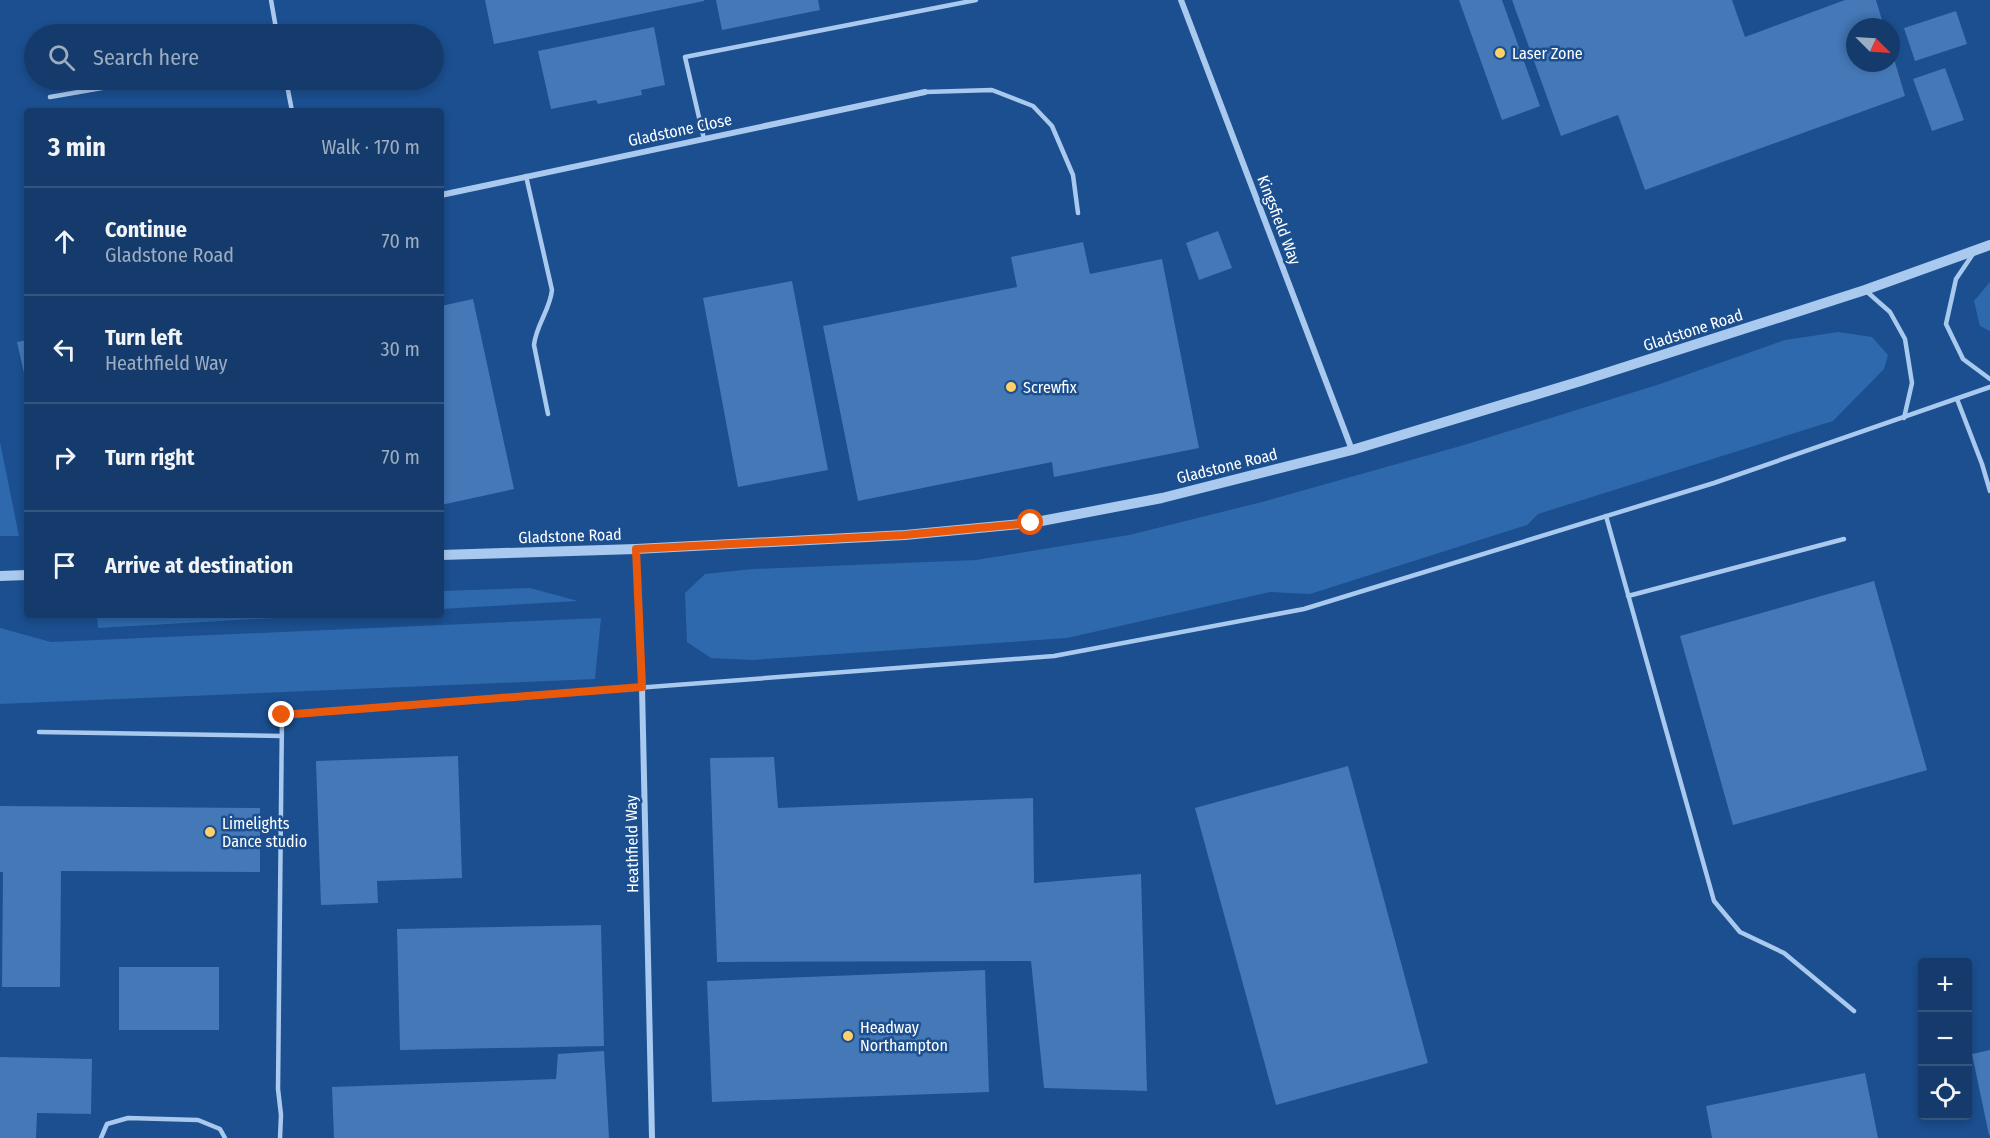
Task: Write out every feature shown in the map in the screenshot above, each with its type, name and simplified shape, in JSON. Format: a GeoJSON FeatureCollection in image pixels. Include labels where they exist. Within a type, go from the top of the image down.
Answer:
{"type":"FeatureCollection","features":[{"type":"Feature","properties":{"kind":"street","name":"Kingsfield Way"},"geometry":{"type":"LineString","coordinates":[[1181,0],[1352,450]]}},
{"type":"Feature","properties":{"kind":"street","name":"Gladstone Close"},"geometry":{"type":"LineString","coordinates":[[444,194],[925,92]]}},
{"type":"Feature","properties":{"kind":"street","name":"Gladstone Road"},"geometry":{"type":"LineString","coordinates":[[444,555],[636,549],[904,535],[1031,523],[1162,498],[1352,450],[1581,381],[1865,290],[1990,244]]}},
{"type":"Feature","properties":{"kind":"street","name":"Heathfield Way"},"geometry":{"type":"LineString","coordinates":[[636,549],[642,687],[652,1138]]}},
{"type":"Feature","properties":{"kind":"street"},"geometry":{"type":"LineString","coordinates":[[0,576],[24,575]]}},
{"type":"Feature","properties":{"kind":"lane"},"geometry":{"type":"LineString","coordinates":[[271,0],[275,24]]}},
{"type":"Feature","properties":{"kind":"lane"},"geometry":{"type":"LineString","coordinates":[[704,139],[686,57],[976,0]]}},
{"type":"Feature","properties":{"kind":"lane"},"geometry":{"type":"LineString","coordinates":[[50,97],[90,90]]}},
{"type":"Feature","properties":{"kind":"lane"},"geometry":{"type":"LineString","coordinates":[[288,90],[291,108]]}},
{"type":"Feature","properties":{"kind":"lane"},"geometry":{"type":"LineString","coordinates":[[925,92],[992,90],[1033,106],[1052,126],[1072,175],[1078,213]]}},
{"type":"Feature","properties":{"kind":"lane"},"geometry":{"type":"LineString","coordinates":[[526,176],[552,290],[551,299],[535,335],[534,345],[548,414]]}},
{"type":"Feature","properties":{"kind":"lane"},"geometry":{"type":"LineString","coordinates":[[1976,250],[1956,279],[1946,324],[1963,359],[1990,379]]}},
{"type":"Feature","properties":{"kind":"lane"},"geometry":{"type":"LineString","coordinates":[[1865,290],[1890,312],[1905,339],[1912,383],[1904,418]]}},
{"type":"Feature","properties":{"kind":"lane"},"geometry":{"type":"LineString","coordinates":[[280,1138],[281,1115],[278,1089],[282,715],[1054,656],[1304,609],[1714,483],[1990,387]]}},
{"type":"Feature","properties":{"kind":"lane"},"geometry":{"type":"LineString","coordinates":[[1957,399],[1990,491]]}},
{"type":"Feature","properties":{"kind":"lane"},"geometry":{"type":"LineString","coordinates":[[1606,516],[1714,901],[1740,932],[1784,953],[1854,1011]]}},
{"type":"Feature","properties":{"kind":"lane"},"geometry":{"type":"LineString","coordinates":[[1628,596],[1844,539]]}},
{"type":"Feature","properties":{"kind":"lane"},"geometry":{"type":"LineString","coordinates":[[39,732],[281,736]]}},
{"type":"Feature","properties":{"kind":"lane"},"geometry":{"type":"LineString","coordinates":[[101,1138],[107,1124],[128,1118],[198,1120],[220,1129],[225,1138]]}},
{"type":"Feature","properties":{"kind":"shaded area"},"geometry":{"type":"Polygon","coordinates":[[[1990,282],[1990,331],[1980,326],[1974,301],[1990,282]]]}},
{"type":"Feature","properties":{"kind":"shaded area"},"geometry":{"type":"Polygon","coordinates":[[[1838,332],[1872,337],[1888,355],[1884,369],[1833,421],[1538,514],[1527,525],[1310,594],[1270,592],[1067,638],[752,660],[711,658],[687,642],[685,593],[705,574],[753,569],[976,560],[1129,535],[1262,502],[1464,445],[1660,384],[1785,340],[1838,332]]]}},
{"type":"Feature","properties":{"kind":"shaded area"},"geometry":{"type":"Polygon","coordinates":[[[0,442],[19,536],[0,536],[0,442]]]}},
{"type":"Feature","properties":{"kind":"shaded area"},"geometry":{"type":"Polygon","coordinates":[[[530,588],[578,601],[444,609],[444,591],[530,588]]]}},
{"type":"Feature","properties":{"kind":"shaded area"},"geometry":{"type":"Polygon","coordinates":[[[97,618],[276,618],[98,628],[97,618]]]}},
{"type":"Feature","properties":{"kind":"shaded area"},"geometry":{"type":"Polygon","coordinates":[[[601,618],[595,679],[0,704],[0,628],[51,642],[601,618]]]}},
{"type":"Feature","properties":{"kind":"building"},"geometry":{"type":"Polygon","coordinates":[[[485,0],[704,0],[704,1],[494,44],[485,0]]]}},
{"type":"Feature","properties":{"kind":"building"},"geometry":{"type":"Polygon","coordinates":[[[716,0],[818,0],[820,10],[722,30],[716,0]]]}},
{"type":"Feature","properties":{"kind":"building","name":"Laser Zone"},"geometry":{"type":"Polygon","coordinates":[[[1459,0],[1502,0],[1540,106],[1502,120],[1459,0]]]}},
{"type":"Feature","properties":{"kind":"building"},"geometry":{"type":"Polygon","coordinates":[[[1512,0],[1732,0],[1745,37],[1845,0],[1876,0],[1881,18],[1846,18],[1846,72],[1898,72],[1905,96],[1645,190],[1618,115],[1561,136],[1512,0]]]}},
{"type":"Feature","properties":{"kind":"building"},"geometry":{"type":"Polygon","coordinates":[[[1956,11],[1967,44],[1915,61],[1904,28],[1956,11]]]}},
{"type":"Feature","properties":{"kind":"building"},"geometry":{"type":"Polygon","coordinates":[[[654,27],[665,85],[641,90],[642,95],[598,104],[596,100],[551,109],[538,51],[654,27]]]}},
{"type":"Feature","properties":{"kind":"building"},"geometry":{"type":"Polygon","coordinates":[[[1945,68],[1964,120],[1932,131],[1913,79],[1945,68]]]}},
{"type":"Feature","properties":{"kind":"building"},"geometry":{"type":"Polygon","coordinates":[[[1218,231],[1232,268],[1199,280],[1186,243],[1218,231]]]}},
{"type":"Feature","properties":{"kind":"building","name":"Screwfix"},"geometry":{"type":"Polygon","coordinates":[[[1083,242],[1090,274],[1162,259],[1199,448],[1054,477],[1052,462],[858,501],[823,326],[1017,287],[1011,257],[1083,242]]]}},
{"type":"Feature","properties":{"kind":"building"},"geometry":{"type":"Polygon","coordinates":[[[792,281],[828,470],[738,487],[703,298],[792,281]]]}},
{"type":"Feature","properties":{"kind":"building"},"geometry":{"type":"Polygon","coordinates":[[[473,299],[514,489],[444,504],[444,305],[473,299]]]}},
{"type":"Feature","properties":{"kind":"building"},"geometry":{"type":"Polygon","coordinates":[[[24,341],[24,373],[17,342],[24,341]]]}},
{"type":"Feature","properties":{"kind":"building"},"geometry":{"type":"Polygon","coordinates":[[[1874,581],[1927,770],[1733,825],[1680,636],[1874,581]]]}},
{"type":"Feature","properties":{"kind":"building"},"geometry":{"type":"Polygon","coordinates":[[[458,756],[462,878],[377,881],[378,903],[321,905],[316,761],[458,756]]]}},
{"type":"Feature","properties":{"kind":"building"},"geometry":{"type":"Polygon","coordinates":[[[774,757],[778,808],[1033,798],[1034,883],[1141,874],[1147,1091],[1044,1088],[1031,961],[717,962],[710,758],[774,757]]]}},
{"type":"Feature","properties":{"kind":"building"},"geometry":{"type":"Polygon","coordinates":[[[1348,766],[1428,1063],[1276,1105],[1195,808],[1348,766]]]}},
{"type":"Feature","properties":{"kind":"building"},"geometry":{"type":"Polygon","coordinates":[[[0,806],[260,808],[260,872],[61,871],[60,987],[2,987],[3,872],[0,872],[0,806]]]}},
{"type":"Feature","properties":{"kind":"building"},"geometry":{"type":"Polygon","coordinates":[[[601,925],[604,1046],[400,1050],[397,929],[601,925]]]}},
{"type":"Feature","properties":{"kind":"building"},"geometry":{"type":"Polygon","coordinates":[[[119,967],[219,967],[219,1030],[119,1030],[119,967]]]}},
{"type":"Feature","properties":{"kind":"building","name":"Headway Northampton"},"geometry":{"type":"Polygon","coordinates":[[[985,970],[989,1092],[712,1102],[707,981],[985,970]]]}},
{"type":"Feature","properties":{"kind":"building"},"geometry":{"type":"Polygon","coordinates":[[[1990,1050],[1990,1135],[1989,1135],[1972,1054],[1990,1050]]]}},
{"type":"Feature","properties":{"kind":"building"},"geometry":{"type":"Polygon","coordinates":[[[604,1051],[609,1138],[334,1138],[332,1087],[556,1079],[558,1054],[604,1051]]]}},
{"type":"Feature","properties":{"kind":"building"},"geometry":{"type":"Polygon","coordinates":[[[0,1057],[92,1059],[91,1114],[37,1113],[36,1138],[0,1138],[0,1057]]]}},
{"type":"Feature","properties":{"kind":"building"},"geometry":{"type":"Polygon","coordinates":[[[1865,1073],[1878,1138],[1712,1138],[1706,1106],[1865,1073]]]}},
{"type":"Feature","properties":{"kind":"place","name":"Laser Zone"},"geometry":{"type":"Point","coordinates":[1500,53]}},
{"type":"Feature","properties":{"kind":"place","name":"Screwfix"},"geometry":{"type":"Point","coordinates":[1011,387]}},
{"type":"Feature","properties":{"kind":"place","name":"Limelights Dance studio"},"geometry":{"type":"Point","coordinates":[210,832]}},
{"type":"Feature","properties":{"kind":"place","name":"Headway Northampton"},"geometry":{"type":"Point","coordinates":[848,1036]}},
{"type":"Feature","properties":{"kind":"route"},"geometry":{"type":"LineString","coordinates":[[282,715],[642,687],[636,549],[904,535],[1031,523]]}}]}
